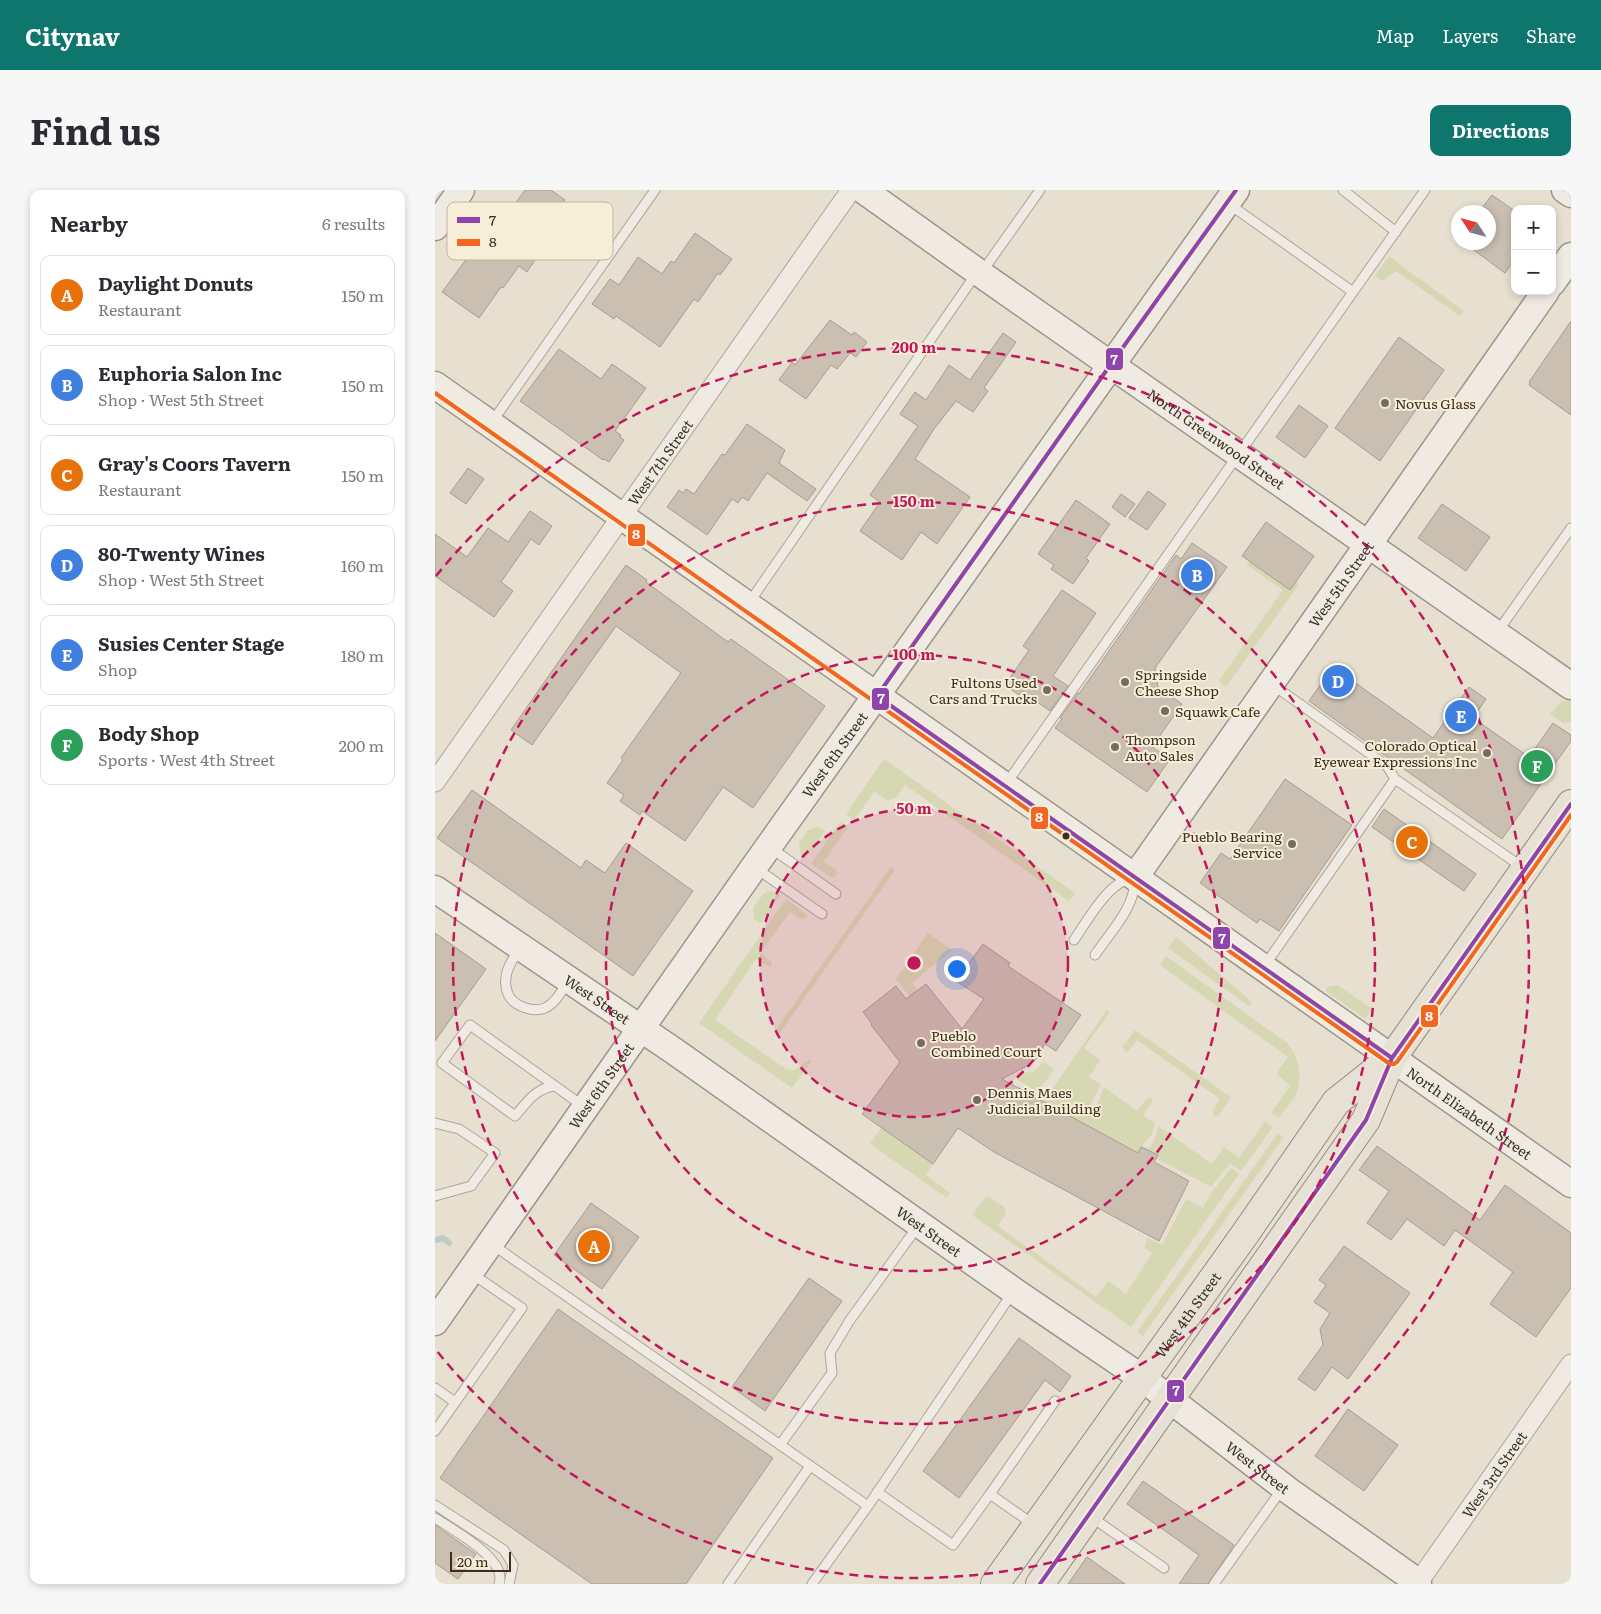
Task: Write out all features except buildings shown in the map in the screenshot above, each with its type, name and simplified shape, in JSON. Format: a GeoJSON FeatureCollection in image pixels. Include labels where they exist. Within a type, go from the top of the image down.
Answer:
{"type":"FeatureCollection","features":[{"type":"Feature","properties":{"kind":"main road","name":"West 4th Street"},"geometry":{"type":"LineString","coordinates":[[1041,1584],[1366,1120],[1392,1058],[1571,804]]}},
{"type":"Feature","properties":{"kind":"main road","name":"West 4th Street"},"geometry":{"type":"LineString","coordinates":[[995,1584],[1336,1102],[1392,1058]]}},
{"type":"Feature","properties":{"kind":"street"},"geometry":{"type":"LineString","coordinates":[[453,202],[461,190]]}},
{"type":"Feature","properties":{"kind":"street","name":"West 7th Street"},"geometry":{"type":"LineString","coordinates":[[435,782],[851,190]]}},
{"type":"Feature","properties":{"kind":"street","name":"North Greenwood Street"},"geometry":{"type":"LineString","coordinates":[[863,190],[1571,686]]}},
{"type":"Feature","properties":{"kind":"street"},"geometry":{"type":"LineString","coordinates":[[1565,190],[1571,194]]}},
{"type":"Feature","properties":{"kind":"street","name":"West 6th Street"},"geometry":{"type":"LineString","coordinates":[[436,1319],[1231,196]]}},
{"type":"Feature","properties":{"kind":"street"},"geometry":{"type":"LineString","coordinates":[[435,227],[447,210]]}},
{"type":"Feature","properties":{"kind":"street"},"geometry":{"type":"LineString","coordinates":[[1556,277],[1571,256]]}},
{"type":"Feature","properties":{"kind":"street","name":"West 5th Street"},"geometry":{"type":"LineString","coordinates":[[1135,877],[1543,295]]}},
{"type":"Feature","properties":{"kind":"street","name":"North Elizabeth Street"},"geometry":{"type":"LineString","coordinates":[[435,385],[1571,1184]]}},
{"type":"Feature","properties":{"kind":"street","name":"West Street"},"geometry":{"type":"LineString","coordinates":[[435,889],[674,1051],[1014,1291],[1142,1378],[1283,1486],[1417,1583]]}},
{"type":"Feature","properties":{"kind":"street","name":"West 3rd Street"},"geometry":{"type":"LineString","coordinates":[[1417,1583],[1571,1364]]}},
{"type":"Feature","properties":{"kind":"lane"},"geometry":{"type":"LineString","coordinates":[[613,250],[655,190]]}},
{"type":"Feature","properties":{"kind":"lane"},"geometry":{"type":"LineString","coordinates":[[748,606],[883,407],[1040,190]]}},
{"type":"Feature","properties":{"kind":"lane"},"geometry":{"type":"LineString","coordinates":[[1343,190],[1396,232]]}},
{"type":"Feature","properties":{"kind":"lane"},"geometry":{"type":"LineString","coordinates":[[1005,786],[1425,190]]}},
{"type":"Feature","properties":{"kind":"lane"},"geometry":{"type":"LineString","coordinates":[[1231,196],[1353,292]]}},
{"type":"Feature","properties":{"kind":"lane"},"geometry":{"type":"LineString","coordinates":[[491,424],[606,260]]}},
{"type":"Feature","properties":{"kind":"lane"},"geometry":{"type":"LineString","coordinates":[[1496,634],[1571,528]]}},
{"type":"Feature","properties":{"kind":"lane"},"geometry":{"type":"LineString","coordinates":[[1271,684],[1387,766],[1395,779],[1525,869]]}},
{"type":"Feature","properties":{"kind":"lane"},"geometry":{"type":"LineString","coordinates":[[1263,967],[1395,779]]}},
{"type":"Feature","properties":{"kind":"lane"},"geometry":{"type":"LineString","coordinates":[[762,857],[836,894]]}},
{"type":"Feature","properties":{"kind":"lane"},"geometry":{"type":"LineString","coordinates":[[762,857],[822,914]]}},
{"type":"Feature","properties":{"kind":"lane"},"geometry":{"type":"LineString","coordinates":[[1074,940],[1113,887],[1125,879],[1135,877],[1134,892],[1127,909],[1095,955]]}},
{"type":"Feature","properties":{"kind":"lane"},"geometry":{"type":"LineString","coordinates":[[520,947],[505,977],[506,988],[510,997],[525,1008],[531,1010],[545,1008],[553,1002],[569,980]]}},
{"type":"Feature","properties":{"kind":"lane"},"geometry":{"type":"LineString","coordinates":[[555,1086],[545,1087],[537,1092],[515,1116],[442,1063],[470,1025],[555,1086],[585,1108]]}},
{"type":"Feature","properties":{"kind":"lane"},"geometry":{"type":"LineString","coordinates":[[435,1123],[459,1128],[495,1153],[471,1186],[435,1196]]}},
{"type":"Feature","properties":{"kind":"lane"},"geometry":{"type":"LineString","coordinates":[[779,1444],[832,1373],[830,1353],[850,1320],[920,1224]]}},
{"type":"Feature","properties":{"kind":"lane"},"geometry":{"type":"LineString","coordinates":[[491,1243],[868,1506]]}},
{"type":"Feature","properties":{"kind":"lane"},"geometry":{"type":"LineString","coordinates":[[435,1431],[522,1308],[470,1272]]}},
{"type":"Feature","properties":{"kind":"lane"},"geometry":{"type":"LineString","coordinates":[[812,1584],[868,1506],[1014,1291]]}},
{"type":"Feature","properties":{"kind":"lane"},"geometry":{"type":"LineString","coordinates":[[435,1388],[455,1402]]}},
{"type":"Feature","properties":{"kind":"lane"},"geometry":{"type":"LineString","coordinates":[[877,1492],[953,1545],[1055,1401]]}},
{"type":"Feature","properties":{"kind":"lane"},"geometry":{"type":"LineString","coordinates":[[728,1584],[810,1466]]}},
{"type":"Feature","properties":{"kind":"lane"},"geometry":{"type":"LineString","coordinates":[[1214,1584],[1283,1486]]}},
{"type":"Feature","properties":{"kind":"lane"},"geometry":{"type":"LineString","coordinates":[[990,1494],[1036,1526]]}},
{"type":"Feature","properties":{"kind":"lane"},"geometry":{"type":"LineString","coordinates":[[435,1505],[504,1550],[513,1565],[509,1584]]}},
{"type":"Feature","properties":{"kind":"lane"},"geometry":{"type":"LineString","coordinates":[[1088,1515],[1164,1568]]}},
{"type":"Feature","properties":{"kind":"lane"},"geometry":{"type":"LineString","coordinates":[[435,1518],[486,1552],[497,1565],[501,1579],[499,1584]]}},
{"type":"Feature","properties":{"kind":"green space"},"geometry":{"type":"Polygon","coordinates":[[[1389,256],[1464,311],[1460,316],[1396,271],[1382,281],[1375,276],[1389,256]]]}},
{"type":"Feature","properties":{"kind":"green space"},"geometry":{"type":"Polygon","coordinates":[[[1250,561],[1290,590],[1296,582],[1299,584],[1226,687],[1220,682],[1220,679],[1283,590],[1247,565],[1250,561]]]}},
{"type":"Feature","properties":{"kind":"green space"},"geometry":{"type":"Polygon","coordinates":[[[1571,700],[1571,722],[1563,723],[1550,714],[1562,701],[1571,700]]]}},
{"type":"Feature","properties":{"kind":"green space"},"geometry":{"type":"Polygon","coordinates":[[[884,759],[1075,893],[1069,901],[905,785],[895,799],[892,798],[888,801],[874,792],[854,820],[846,814],[884,759]]]}},
{"type":"Feature","properties":{"kind":"green space"},"geometry":{"type":"Polygon","coordinates":[[[840,822],[848,827],[824,862],[836,870],[837,874],[833,878],[811,864],[840,822]]]}},
{"type":"Feature","properties":{"kind":"green space"},"geometry":{"type":"Polygon","coordinates":[[[818,827],[825,831],[805,858],[800,853],[799,844],[808,830],[818,827]]]}},
{"type":"Feature","properties":{"kind":"green space"},"geometry":{"type":"Polygon","coordinates":[[[891,867],[895,870],[779,1034],[775,1031],[891,867]]]}},
{"type":"Feature","properties":{"kind":"green space"},"geometry":{"type":"Polygon","coordinates":[[[770,891],[780,895],[760,924],[754,919],[753,908],[764,893],[770,891]]]}},
{"type":"Feature","properties":{"kind":"green space"},"geometry":{"type":"Polygon","coordinates":[[[786,899],[807,916],[801,919],[790,912],[760,953],[772,962],[772,966],[769,967],[756,959],[715,1020],[786,1069],[794,1070],[810,1060],[812,1061],[792,1088],[699,1023],[786,899]]]}},
{"type":"Feature","properties":{"kind":"green space"},"geometry":{"type":"Polygon","coordinates":[[[928,933],[952,950],[912,983],[918,991],[910,997],[896,979],[928,933]]]}},
{"type":"Feature","properties":{"kind":"green space"},"geometry":{"type":"Polygon","coordinates":[[[1176,937],[1252,1002],[1249,1006],[1168,948],[1176,937]]]}},
{"type":"Feature","properties":{"kind":"green space"},"geometry":{"type":"Polygon","coordinates":[[[1166,956],[1287,1043],[1291,1048],[1297,1060],[1299,1086],[1293,1099],[1279,1118],[1271,1113],[1290,1086],[1278,1075],[1278,1071],[1288,1057],[1160,965],[1166,956]]]}},
{"type":"Feature","properties":{"kind":"green space"},"geometry":{"type":"Polygon","coordinates":[[[1337,985],[1371,1008],[1372,1010],[1365,1019],[1326,991],[1327,987],[1337,985]]]}},
{"type":"Feature","properties":{"kind":"green space"},"geometry":{"type":"Polygon","coordinates":[[[1107,1010],[1110,1012],[1084,1048],[1100,1060],[1089,1077],[1101,1085],[1091,1103],[1092,1108],[1097,1105],[1104,1087],[1137,1111],[1147,1098],[1150,1097],[1153,1101],[1143,1115],[1155,1124],[1151,1136],[1143,1144],[1143,1147],[1149,1148],[1158,1126],[1212,1164],[1224,1147],[1239,1158],[1265,1121],[1273,1127],[1241,1171],[1230,1163],[1211,1187],[1156,1158],[1141,1147],[1138,1153],[1043,1102],[1107,1010]]]}},
{"type":"Feature","properties":{"kind":"green space"},"geometry":{"type":"Polygon","coordinates":[[[1135,1030],[1231,1097],[1218,1116],[1215,1116],[1212,1112],[1220,1099],[1137,1040],[1128,1052],[1124,1051],[1123,1046],[1135,1030]]]}},
{"type":"Feature","properties":{"kind":"green space"},"geometry":{"type":"Polygon","coordinates":[[[1044,1062],[1054,1069],[1038,1092],[1016,1079],[1019,1075],[1034,1071],[1044,1062]]]}},
{"type":"Feature","properties":{"kind":"green space"},"geometry":{"type":"Polygon","coordinates":[[[881,1128],[933,1164],[926,1175],[950,1193],[947,1198],[870,1144],[881,1128]]]}},
{"type":"Feature","properties":{"kind":"green space"},"geometry":{"type":"Polygon","coordinates":[[[1278,1133],[1284,1137],[1143,1336],[1137,1332],[1278,1133]]]}},
{"type":"Feature","properties":{"kind":"green space"},"geometry":{"type":"Polygon","coordinates":[[[1231,1168],[1239,1174],[1131,1327],[972,1215],[985,1197],[988,1196],[1006,1210],[998,1226],[1096,1297],[1108,1281],[1126,1294],[1152,1253],[1144,1247],[1148,1238],[1162,1245],[1186,1199],[1203,1208],[1211,1193],[1231,1168]]]}},
{"type":"Feature","properties":{"kind":"waterway"},"geometry":{"type":"LineString","coordinates":[[435,1240],[443,1238],[449,1243]]}},
{"type":"Feature","properties":{"kind":"transit line","name":"7"},"geometry":{"type":"LineString","coordinates":[[1236,190],[877,696],[1392,1058]]}},
{"type":"Feature","properties":{"kind":"transit line","name":"8"},"geometry":{"type":"LineString","coordinates":[[435,393],[1390,1064],[1397,1062],[1571,815]]}},
{"type":"Feature","properties":{"kind":"transit line","name":"7"},"geometry":{"type":"LineString","coordinates":[[1040,1584],[1366,1120],[1392,1058],[1571,804]]}},
{"type":"Feature","properties":{"kind":"place","name":"Novus Glass"},"geometry":{"type":"Point","coordinates":[1385,403]}},
{"type":"Feature","properties":{"kind":"place","name":"Euphoria Salon Inc"},"geometry":{"type":"Point","coordinates":[1197,575]}},
{"type":"Feature","properties":{"kind":"place","name":"80-Twenty Wines"},"geometry":{"type":"Point","coordinates":[1338,681]}},
{"type":"Feature","properties":{"kind":"place","name":"Springside Cheese Shop"},"geometry":{"type":"Point","coordinates":[1125,682]}},
{"type":"Feature","properties":{"kind":"place","name":"Fultons Used Cars and Trucks"},"geometry":{"type":"Point","coordinates":[1047,690]}},
{"type":"Feature","properties":{"kind":"place","name":"Squawk Cafe"},"geometry":{"type":"Point","coordinates":[1165,711]}},
{"type":"Feature","properties":{"kind":"place","name":"Susies Center Stage"},"geometry":{"type":"Point","coordinates":[1461,716]}},
{"type":"Feature","properties":{"kind":"place","name":"Thompson Auto Sales"},"geometry":{"type":"Point","coordinates":[1115,747]}},
{"type":"Feature","properties":{"kind":"place","name":"Colorado Optical Eyewear Expressions Inc"},"geometry":{"type":"Point","coordinates":[1487,753]}},
{"type":"Feature","properties":{"kind":"place","name":"Body Shop"},"geometry":{"type":"Point","coordinates":[1537,766]}},
{"type":"Feature","properties":{"kind":"place","name":"Gray's Coors Tavern"},"geometry":{"type":"Point","coordinates":[1412,842]}},
{"type":"Feature","properties":{"kind":"place","name":"Pueblo Bearing Service"},"geometry":{"type":"Point","coordinates":[1292,844]}},
{"type":"Feature","properties":{"kind":"place","name":"Pueblo Combined Court"},"geometry":{"type":"Point","coordinates":[921,1043]}},
{"type":"Feature","properties":{"kind":"place","name":"Dennis Maes Judicial Building"},"geometry":{"type":"Point","coordinates":[977,1100]}},
{"type":"Feature","properties":{"kind":"place","name":"Daylight Donuts"},"geometry":{"type":"Point","coordinates":[594,1246]}}]}
